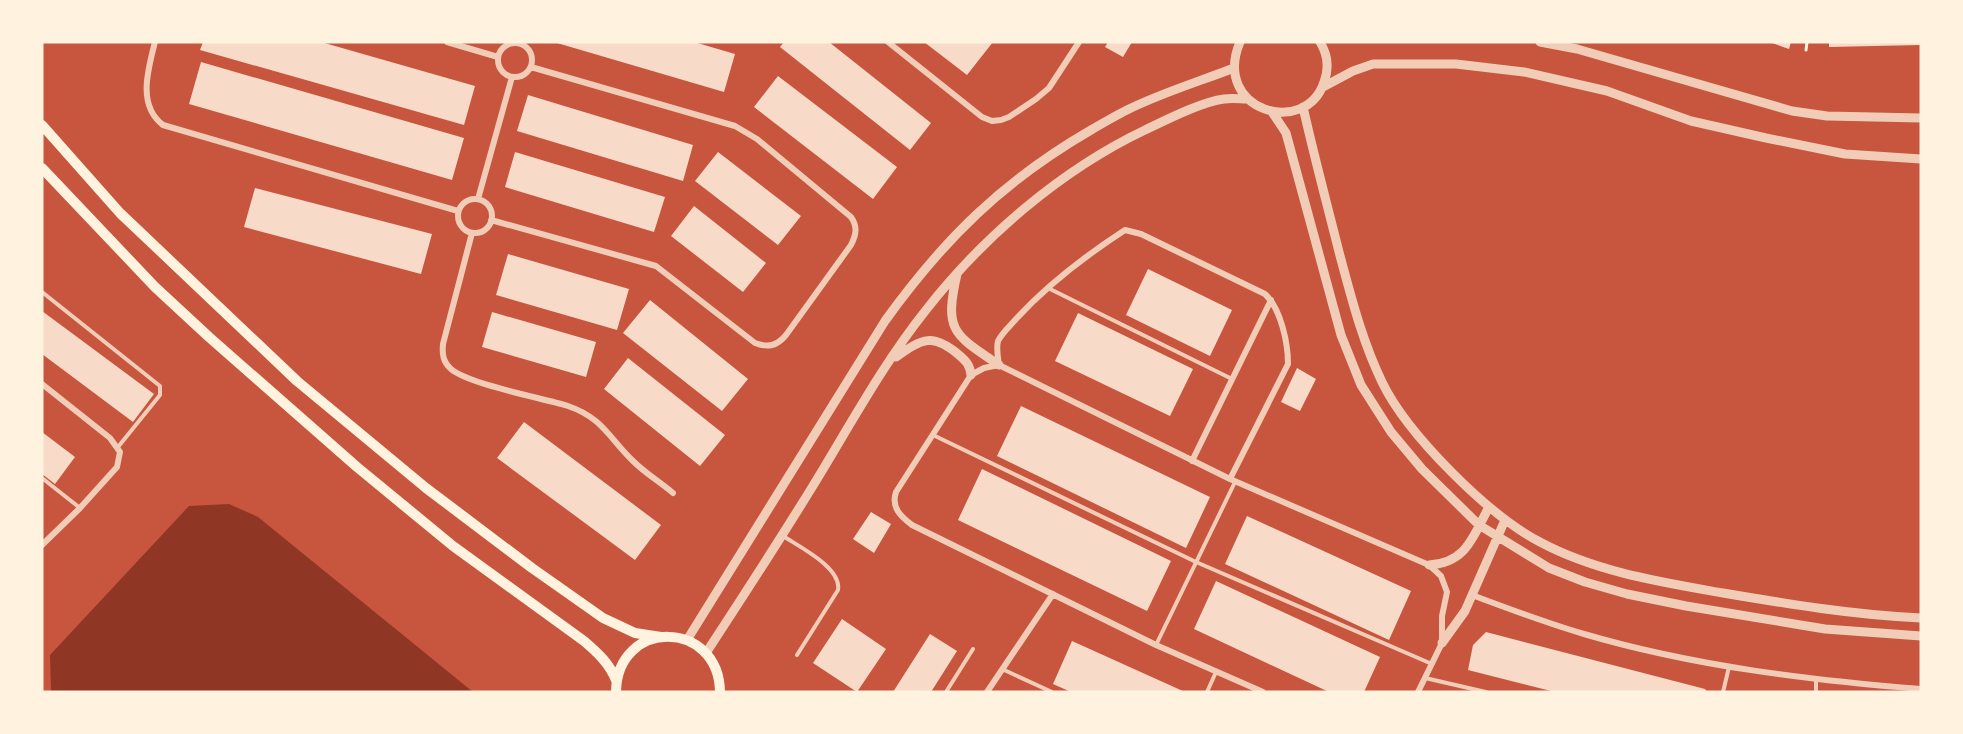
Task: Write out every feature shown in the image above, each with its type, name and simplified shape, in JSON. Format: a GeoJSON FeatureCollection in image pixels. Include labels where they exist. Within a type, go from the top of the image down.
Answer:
{"type":"FeatureCollection","features":[{"type":"Feature","properties":{"kind":"main road"},"geometry":{"type":"LineString","coordinates":[[42,125],[120,213],[280,365],[426,488],[603,618],[635,633],[661,637]]}},
{"type":"Feature","properties":{"kind":"main road"},"geometry":{"type":"LineString","coordinates":[[42,168],[155,287],[209,337],[357,467],[453,546],[584,641],[611,668],[616,680]]}},
{"type":"Feature","properties":{"kind":"main road"},"geometry":{"type":"LineString","coordinates":[[616,692],[616,680],[627,656],[648,640],[674,636],[687,640],[706,653],[715,666],[720,680],[720,692]]}},
{"type":"Feature","properties":{"kind":"street"},"geometry":{"type":"LineString","coordinates":[[154,42],[147,100],[152,114],[163,125],[458,211]]}},
{"type":"Feature","properties":{"kind":"street"},"geometry":{"type":"LineString","coordinates":[[447,42],[498,57]]}},
{"type":"Feature","properties":{"kind":"street"},"geometry":{"type":"LineString","coordinates":[[518,42],[530,52],[532,61],[524,75],[512,77],[502,72],[497,62],[498,57],[507,45],[518,42]]}},
{"type":"Feature","properties":{"kind":"street"},"geometry":{"type":"LineString","coordinates":[[888,42],[982,117],[992,121],[1009,117],[1044,93],[1079,42]]}},
{"type":"Feature","properties":{"kind":"street"},"geometry":{"type":"LineString","coordinates":[[1240,42],[1235,54],[1235,79],[1247,99],[1258,107],[1272,112],[1288,112],[1304,107],[1323,87],[1327,74],[1327,61],[1320,42]]}},
{"type":"Feature","properties":{"kind":"street"},"geometry":{"type":"LineString","coordinates":[[1540,42],[1577,49],[1792,111],[1827,116],[1921,118]]}},
{"type":"Feature","properties":{"kind":"street"},"geometry":{"type":"LineString","coordinates":[[1323,87],[1373,63],[1456,64],[1524,72],[1607,91],[1691,121],[1766,138],[1845,154],[1921,159]]}},
{"type":"Feature","properties":{"kind":"street"},"geometry":{"type":"LineString","coordinates":[[491,220],[656,266],[755,343],[762,345],[774,345],[780,342],[851,245],[856,233],[851,217],[741,129],[531,66]]}},
{"type":"Feature","properties":{"kind":"street"},"geometry":{"type":"LineString","coordinates":[[687,640],[885,321],[919,276],[970,219],[1015,180],[1066,144],[1127,110],[1234,68]]}},
{"type":"Feature","properties":{"kind":"street"},"geometry":{"type":"LineString","coordinates":[[478,199],[512,77]]}},
{"type":"Feature","properties":{"kind":"street"},"geometry":{"type":"LineString","coordinates":[[706,653],[783,535],[888,363],[926,310],[958,272],[1039,196],[1078,168],[1129,137],[1180,114],[1224,99],[1247,99]]}},
{"type":"Feature","properties":{"kind":"street"},"geometry":{"type":"LineString","coordinates":[[1304,107],[1313,152],[1354,307],[1365,341],[1383,383],[1421,438],[1489,507],[1538,542],[1609,569],[1670,584],[1795,606],[1921,618]]}},
{"type":"Feature","properties":{"kind":"street"},"geometry":{"type":"LineString","coordinates":[[1272,112],[1286,133],[1341,334],[1361,385],[1397,440],[1422,469],[1479,525],[1549,568],[1585,582],[1627,594],[1825,629],[1921,636]]}},
{"type":"Feature","properties":{"kind":"street"},"geometry":{"type":"LineString","coordinates":[[478,199],[483,201],[490,209],[490,224],[482,231],[472,233],[462,228],[458,211],[464,203],[478,199]]}},
{"type":"Feature","properties":{"kind":"street"},"geometry":{"type":"LineString","coordinates":[[999,365],[997,350],[1001,336],[1047,287],[1085,256],[1125,230],[1141,234],[1264,294],[1271,300],[1288,351],[1288,364],[1233,480]]}},
{"type":"Feature","properties":{"kind":"street"},"geometry":{"type":"LineString","coordinates":[[472,233],[443,344],[442,353],[448,367],[471,379],[567,406],[590,415],[604,427],[633,461],[673,492]]}},
{"type":"Feature","properties":{"kind":"street"},"geometry":{"type":"LineString","coordinates":[[958,272],[952,299],[952,325],[970,345],[999,365],[1192,461],[1429,565],[1441,576],[1446,592],[1442,616],[1442,643]]}},
{"type":"Feature","properties":{"kind":"street"},"geometry":{"type":"LineString","coordinates":[[1192,461],[1271,300]]}},
{"type":"Feature","properties":{"kind":"street"},"geometry":{"type":"LineString","coordinates":[[888,363],[921,341],[935,339],[967,362],[971,375]]}},
{"type":"Feature","properties":{"kind":"street"},"geometry":{"type":"LineString","coordinates":[[999,365],[984,368],[971,375],[896,492],[894,498],[896,511],[912,525],[1156,645],[1263,692]]}},
{"type":"Feature","properties":{"kind":"street"},"geometry":{"type":"LineString","coordinates":[[42,384],[110,438],[120,452],[117,467],[42,545]]}},
{"type":"Feature","properties":{"kind":"street"},"geometry":{"type":"LineString","coordinates":[[1429,565],[1454,560],[1468,545],[1489,507]]}},
{"type":"Feature","properties":{"kind":"street"},"geometry":{"type":"LineString","coordinates":[[1418,692],[1442,643],[1458,623],[1505,520]]}},
{"type":"Feature","properties":{"kind":"street"},"geometry":{"type":"LineString","coordinates":[[987,692],[1053,594]]}},
{"type":"Feature","properties":{"kind":"street"},"geometry":{"type":"LineString","coordinates":[[1472,595],[1587,635],[1644,649],[1729,666],[1816,679],[1921,688]]}},
{"type":"Feature","properties":{"kind":"lane"},"geometry":{"type":"LineString","coordinates":[[1047,287],[1233,379]]}},
{"type":"Feature","properties":{"kind":"lane"},"geometry":{"type":"LineString","coordinates":[[42,292],[160,386],[160,395],[118,447]]}},
{"type":"Feature","properties":{"kind":"lane"},"geometry":{"type":"LineString","coordinates":[[932,434],[1196,562],[1432,664]]}},
{"type":"Feature","properties":{"kind":"lane"},"geometry":{"type":"LineString","coordinates":[[42,478],[80,508]]}},
{"type":"Feature","properties":{"kind":"lane"},"geometry":{"type":"LineString","coordinates":[[1156,645],[1233,480]]}},
{"type":"Feature","properties":{"kind":"lane"},"geometry":{"type":"LineString","coordinates":[[783,535],[826,566],[834,574],[839,584],[838,591],[797,655]]}},
{"type":"Feature","properties":{"kind":"lane"},"geometry":{"type":"LineString","coordinates":[[946,692],[974,649]]}},
{"type":"Feature","properties":{"kind":"lane"},"geometry":{"type":"LineString","coordinates":[[1723,692],[1729,666]]}},
{"type":"Feature","properties":{"kind":"lane"},"geometry":{"type":"LineString","coordinates":[[1002,669],[1052,692]]}},
{"type":"Feature","properties":{"kind":"lane"},"geometry":{"type":"LineString","coordinates":[[1207,692],[1216,672]]}},
{"type":"Feature","properties":{"kind":"lane"},"geometry":{"type":"LineString","coordinates":[[1425,678],[1486,692]]}},
{"type":"Feature","properties":{"kind":"lane"},"geometry":{"type":"LineString","coordinates":[[1816,679],[1816,692]]}},
{"type":"Feature","properties":{"kind":"path"},"geometry":{"type":"LineString","coordinates":[[1806,50],[1807,42]]}},
{"type":"Feature","properties":{"kind":"shaded area"},"geometry":{"type":"Polygon","coordinates":[[[229,504],[258,517],[473,692],[51,692],[50,655],[189,506],[229,504]]]}},
{"type":"Feature","properties":{"kind":"building"},"geometry":{"type":"Polygon","coordinates":[[[203,42],[321,42],[475,86],[464,125],[200,50],[203,42]]]}},
{"type":"Feature","properties":{"kind":"building"},"geometry":{"type":"Polygon","coordinates":[[[694,42],[735,54],[724,92],[557,43],[694,42]]]}},
{"type":"Feature","properties":{"kind":"building"},"geometry":{"type":"Polygon","coordinates":[[[784,42],[829,42],[931,123],[910,150],[780,47],[784,42]]]}},
{"type":"Feature","properties":{"kind":"building"},"geometry":{"type":"Polygon","coordinates":[[[924,42],[993,42],[967,75],[924,42]]]}},
{"type":"Feature","properties":{"kind":"building"},"geometry":{"type":"Polygon","coordinates":[[[1108,42],[1132,42],[1123,57],[1105,47],[1108,42]]]}},
{"type":"Feature","properties":{"kind":"building"},"geometry":{"type":"Polygon","coordinates":[[[1769,42],[1791,42],[1789,49],[1769,42]]]}},
{"type":"Feature","properties":{"kind":"building"},"geometry":{"type":"Polygon","coordinates":[[[1829,42],[1921,42],[1921,45],[1829,47],[1829,42]]]}},
{"type":"Feature","properties":{"kind":"building"},"geometry":{"type":"Polygon","coordinates":[[[201,62],[464,138],[452,180],[189,104],[201,62]]]}},
{"type":"Feature","properties":{"kind":"building"},"geometry":{"type":"Polygon","coordinates":[[[778,76],[897,167],[873,199],[754,107],[778,76]]]}},
{"type":"Feature","properties":{"kind":"building"},"geometry":{"type":"Polygon","coordinates":[[[528,95],[693,145],[683,181],[517,131],[528,95]]]}},
{"type":"Feature","properties":{"kind":"building"},"geometry":{"type":"Polygon","coordinates":[[[515,152],[665,197],[654,232],[505,187],[515,152]]]}},
{"type":"Feature","properties":{"kind":"building"},"geometry":{"type":"Polygon","coordinates":[[[718,152],[801,216],[778,245],[695,181],[718,152]]]}},
{"type":"Feature","properties":{"kind":"building"},"geometry":{"type":"Polygon","coordinates":[[[255,188],[432,234],[421,274],[244,227],[255,188]]]}},
{"type":"Feature","properties":{"kind":"building"},"geometry":{"type":"Polygon","coordinates":[[[694,206],[766,263],[743,292],[671,236],[694,206]]]}},
{"type":"Feature","properties":{"kind":"building"},"geometry":{"type":"Polygon","coordinates":[[[508,254],[629,289],[617,330],[496,295],[508,254]]]}},
{"type":"Feature","properties":{"kind":"building"},"geometry":{"type":"Polygon","coordinates":[[[1148,269],[1232,310],[1210,356],[1126,315],[1148,269]]]}},
{"type":"Feature","properties":{"kind":"building"},"geometry":{"type":"Polygon","coordinates":[[[650,300],[748,379],[722,411],[623,333],[650,300]]]}},
{"type":"Feature","properties":{"kind":"building"},"geometry":{"type":"Polygon","coordinates":[[[42,311],[154,394],[133,422],[42,354],[42,311]]]}},
{"type":"Feature","properties":{"kind":"building"},"geometry":{"type":"Polygon","coordinates":[[[492,312],[596,342],[586,377],[482,347],[492,312]]]}},
{"type":"Feature","properties":{"kind":"building"},"geometry":{"type":"Polygon","coordinates":[[[1078,313],[1193,369],[1170,416],[1055,361],[1078,313]]]}},
{"type":"Feature","properties":{"kind":"building"},"geometry":{"type":"Polygon","coordinates":[[[628,358],[725,435],[700,466],[604,389],[628,358]]]}},
{"type":"Feature","properties":{"kind":"building"},"geometry":{"type":"Polygon","coordinates":[[[1297,368],[1316,379],[1300,411],[1281,402],[1297,368]]]}},
{"type":"Feature","properties":{"kind":"building"},"geometry":{"type":"Polygon","coordinates":[[[1021,406],[1210,497],[1186,548],[997,456],[1021,406]]]}},
{"type":"Feature","properties":{"kind":"building"},"geometry":{"type":"Polygon","coordinates":[[[524,422],[661,525],[635,560],[497,458],[524,422]]]}},
{"type":"Feature","properties":{"kind":"building"},"geometry":{"type":"Polygon","coordinates":[[[42,432],[75,457],[55,484],[42,474],[42,432]]]}},
{"type":"Feature","properties":{"kind":"building"},"geometry":{"type":"Polygon","coordinates":[[[982,469],[1171,561],[1147,611],[958,520],[982,469]]]}},
{"type":"Feature","properties":{"kind":"building"},"geometry":{"type":"Polygon","coordinates":[[[871,512],[891,524],[874,553],[853,539],[871,512]]]}},
{"type":"Feature","properties":{"kind":"building"},"geometry":{"type":"Polygon","coordinates":[[[1247,516],[1411,591],[1389,640],[1225,564],[1247,516]]]}},
{"type":"Feature","properties":{"kind":"building"},"geometry":{"type":"Polygon","coordinates":[[[1216,581],[1380,657],[1364,692],[1329,692],[1194,629],[1216,581]]]}},
{"type":"Feature","properties":{"kind":"building"},"geometry":{"type":"Polygon","coordinates":[[[842,619],[886,649],[857,692],[813,663],[842,619]]]}},
{"type":"Feature","properties":{"kind":"building"},"geometry":{"type":"Polygon","coordinates":[[[1486,632],[1705,689],[1707,692],[1555,692],[1468,670],[1473,645],[1486,632]]]}},
{"type":"Feature","properties":{"kind":"building"},"geometry":{"type":"Polygon","coordinates":[[[930,634],[957,651],[931,692],[893,692],[930,634]]]}},
{"type":"Feature","properties":{"kind":"building"},"geometry":{"type":"Polygon","coordinates":[[[1072,641],[1185,692],[1071,692],[1053,684],[1072,641]]]}}]}
